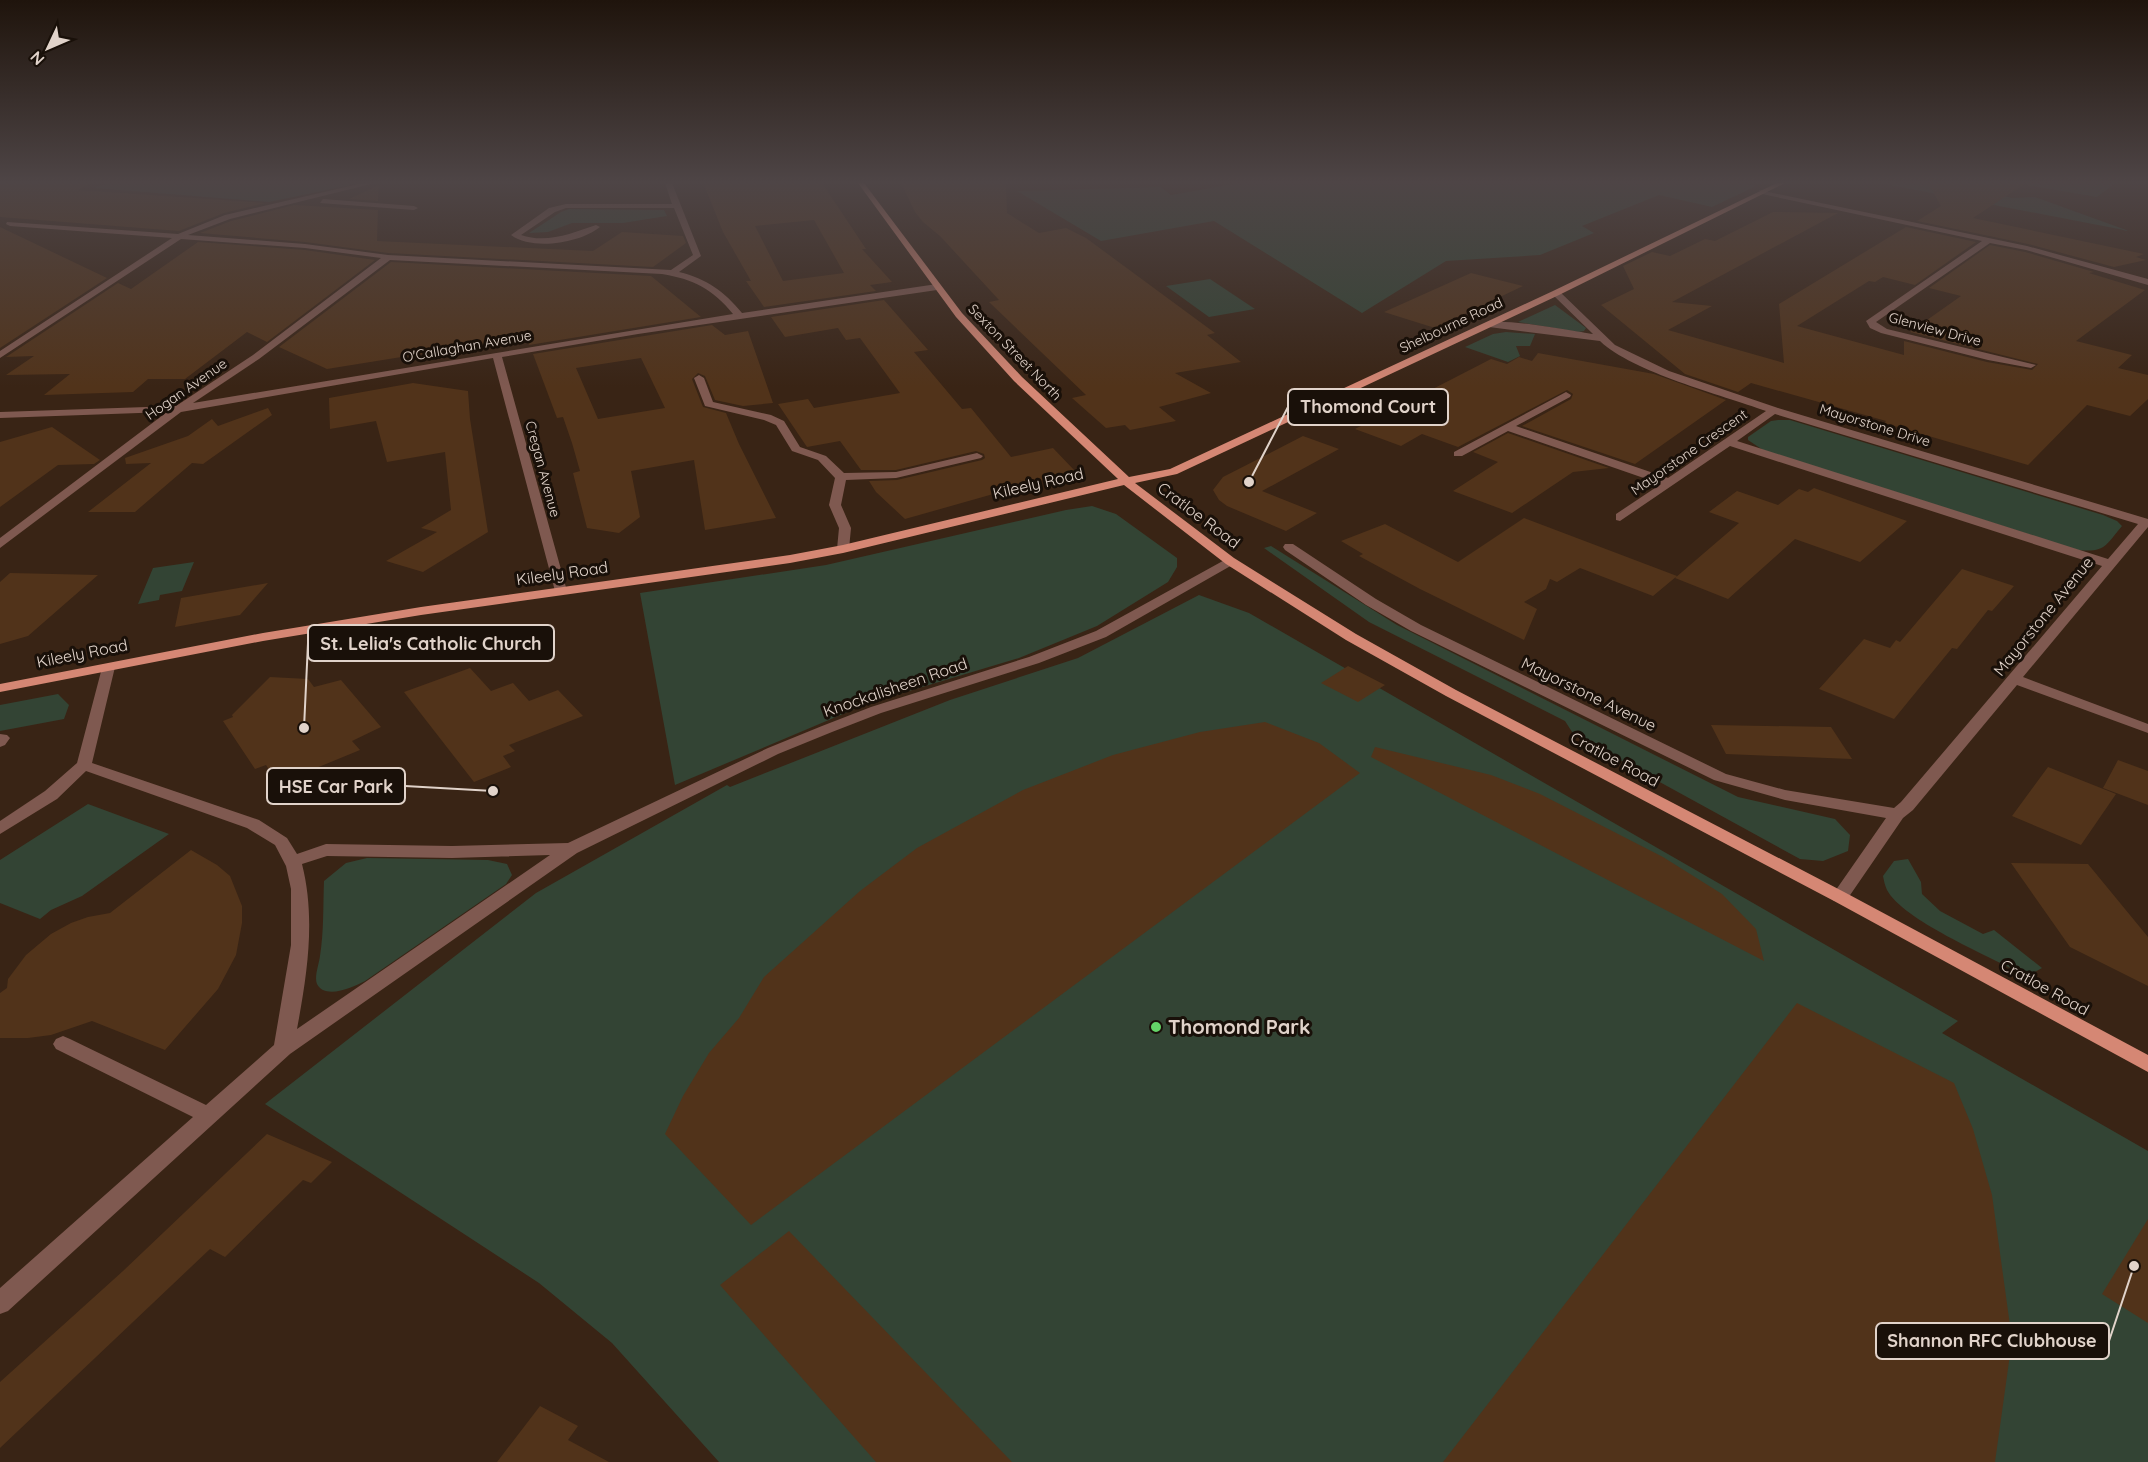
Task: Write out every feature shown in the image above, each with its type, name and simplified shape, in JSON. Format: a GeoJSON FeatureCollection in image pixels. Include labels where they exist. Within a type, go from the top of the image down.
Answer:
{"type":"FeatureCollection","features":[{"type":"Feature","properties":{"kind":"main road","name":"Sexton Street North"},"geometry":{"type":"LineString","coordinates":[[911,251],[937,287],[1003,363],[1091,448]]}},
{"type":"Feature","properties":{"kind":"main road","name":"Shelbourne Road"},"geometry":{"type":"LineString","coordinates":[[1127,482],[1177,470],[1641,251]]}},
{"type":"Feature","properties":{"kind":"main road","name":"Cratloe Road"},"geometry":{"type":"LineString","coordinates":[[1091,448],[1127,482],[1230,561],[1351,637],[1451,693],[1840,897],[2148,1064]]}},
{"type":"Feature","properties":{"kind":"main road","name":"Kileely Road"},"geometry":{"type":"LineString","coordinates":[[0,688],[263,637],[561,591],[790,559],[843,549],[1083,490],[1127,482]]}},
{"type":"Feature","properties":{"kind":"street"},"geometry":{"type":"LineString","coordinates":[[0,355],[158,251]]}},
{"type":"Feature","properties":{"kind":"street"},"geometry":{"type":"LineString","coordinates":[[344,251],[388,257],[630,268],[672,273],[691,277],[713,286],[740,316]]}},
{"type":"Feature","properties":{"kind":"street"},"geometry":{"type":"LineString","coordinates":[[672,273],[697,256],[695,251]]}},
{"type":"Feature","properties":{"kind":"street","name":"Glenview Drive"},"geometry":{"type":"LineString","coordinates":[[1973,251],[1871,321],[1873,326],[1884,331],[1988,357],[2031,365]]}},
{"type":"Feature","properties":{"kind":"street"},"geometry":{"type":"LineString","coordinates":[[2034,251],[2148,282]]}},
{"type":"Feature","properties":{"kind":"street","name":"Hogan Avenue"},"geometry":{"type":"LineString","coordinates":[[0,544],[178,409],[256,357],[388,257]]}},
{"type":"Feature","properties":{"kind":"street","name":"O'Callaghan Avenue"},"geometry":{"type":"LineString","coordinates":[[0,415],[178,409],[638,331],[937,287]]}},
{"type":"Feature","properties":{"kind":"street","name":"Mayorstone Drive"},"geometry":{"type":"LineString","coordinates":[[1556,293],[1602,338],[1627,355],[1666,373],[1774,411],[2147,522]]}},
{"type":"Feature","properties":{"kind":"street","name":"Mayorstone Drive"},"geometry":{"type":"LineString","coordinates":[[1489,324],[1522,326],[1602,338]]}},
{"type":"Feature","properties":{"kind":"street","name":"Cregan Avenue"},"geometry":{"type":"LineString","coordinates":[[497,355],[561,591]]}},
{"type":"Feature","properties":{"kind":"street"},"geometry":{"type":"LineString","coordinates":[[699,378],[709,404],[718,408],[767,417],[780,423],[796,449],[822,458],[841,477],[896,475],[977,456]]}},
{"type":"Feature","properties":{"kind":"street"},"geometry":{"type":"LineString","coordinates":[[1458,454],[1566,395]]}},
{"type":"Feature","properties":{"kind":"street","name":"Mayorstone Crescent"},"geometry":{"type":"LineString","coordinates":[[1620,517],[1774,411]]}},
{"type":"Feature","properties":{"kind":"street"},"geometry":{"type":"LineString","coordinates":[[1508,427],[1670,483]]}},
{"type":"Feature","properties":{"kind":"street"},"geometry":{"type":"LineString","coordinates":[[1729,442],[2109,564]]}},
{"type":"Feature","properties":{"kind":"street"},"geometry":{"type":"LineString","coordinates":[[841,477],[835,506],[845,528],[843,549]]}},
{"type":"Feature","properties":{"kind":"street","name":"Mayorstone Avenue"},"geometry":{"type":"LineString","coordinates":[[1840,897],[1897,814],[1907,806],[2109,564],[2147,522]]}},
{"type":"Feature","properties":{"kind":"street","name":"Mayorstone Avenue"},"geometry":{"type":"LineString","coordinates":[[1289,547],[1371,602],[1416,628],[1720,777],[1782,796],[1897,814]]}},
{"type":"Feature","properties":{"kind":"street","name":"Knockalisheen Road"},"geometry":{"type":"LineString","coordinates":[[0,1303],[283,1049],[571,849],[773,751],[876,710],[1034,660],[1101,633],[1230,561]]}},
{"type":"Feature","properties":{"kind":"street"},"geometry":{"type":"LineString","coordinates":[[0,829],[51,795],[84,765],[108,666]]}},
{"type":"Feature","properties":{"kind":"street"},"geometry":{"type":"LineString","coordinates":[[2015,679],[2148,729]]}},
{"type":"Feature","properties":{"kind":"street"},"geometry":{"type":"LineString","coordinates":[[84,765],[253,825],[284,845],[300,889],[302,918],[283,1049]]}},
{"type":"Feature","properties":{"kind":"street"},"geometry":{"type":"LineString","coordinates":[[291,862],[326,850],[452,852],[571,849]]}},
{"type":"Feature","properties":{"kind":"street"},"geometry":{"type":"LineString","coordinates":[[63,1044],[209,1116]]}},
{"type":"Feature","properties":{"kind":"green space"},"geometry":{"type":"Polygon","coordinates":[[[1263,251],[1549,251],[1540,255],[1446,261],[1362,313],[1263,251]]]}},
{"type":"Feature","properties":{"kind":"green space"},"geometry":{"type":"Polygon","coordinates":[[[1210,279],[1255,309],[1209,317],[1166,286],[1210,279]]]}},
{"type":"Feature","properties":{"kind":"green space"},"geometry":{"type":"Polygon","coordinates":[[[1555,305],[1586,328],[1584,331],[1578,332],[1518,322],[1555,305]]]}},
{"type":"Feature","properties":{"kind":"green space"},"geometry":{"type":"Polygon","coordinates":[[[1506,332],[1535,334],[1530,346],[1516,346],[1520,356],[1508,362],[1465,347],[1493,334],[1506,332]]]}},
{"type":"Feature","properties":{"kind":"green space"},"geometry":{"type":"Polygon","coordinates":[[[1790,420],[2103,515],[2117,521],[2122,526],[2100,549],[2078,550],[1763,450],[1748,440],[1748,437],[1771,421],[1790,420]]]}},
{"type":"Feature","properties":{"kind":"green space"},"geometry":{"type":"Polygon","coordinates":[[[1092,506],[1116,514],[1177,558],[1177,567],[1168,582],[1097,626],[1019,658],[869,703],[675,785],[640,593],[826,565],[1092,506]]]}},
{"type":"Feature","properties":{"kind":"green space"},"geometry":{"type":"Polygon","coordinates":[[[1271,546],[1397,625],[1738,797],[1835,819],[1850,835],[1848,851],[1823,861],[1800,859],[1574,735],[1565,721],[1369,622],[1264,548],[1271,546]]]}},
{"type":"Feature","properties":{"kind":"green space"},"geometry":{"type":"Polygon","coordinates":[[[194,562],[182,591],[160,595],[159,600],[138,604],[153,568],[194,562]]]}},
{"type":"Feature","properties":{"kind":"green space","name":"Thomond Park"},"geometry":{"type":"Polygon","coordinates":[[[1199,595],[1249,613],[1958,1021],[1942,1033],[2148,1151],[2148,1462],[719,1462],[612,1343],[539,1283],[265,1104],[536,893],[727,785],[730,787],[950,700],[1078,658],[1199,595]]]}},
{"type":"Feature","properties":{"kind":"green space"},"geometry":{"type":"Polygon","coordinates":[[[58,694],[69,705],[64,719],[0,731],[0,705],[58,694]]]}},
{"type":"Feature","properties":{"kind":"green space"},"geometry":{"type":"Polygon","coordinates":[[[88,804],[169,834],[82,896],[51,910],[40,919],[0,903],[0,860],[88,804]]]}},
{"type":"Feature","properties":{"kind":"green space"},"geometry":{"type":"Polygon","coordinates":[[[367,858],[488,860],[507,864],[512,875],[506,884],[365,981],[340,991],[326,991],[317,984],[316,978],[322,937],[324,881],[346,863],[367,858]]]}},
{"type":"Feature","properties":{"kind":"green space"},"geometry":{"type":"Polygon","coordinates":[[[1908,859],[1921,882],[1922,894],[1940,911],[1983,934],[1994,930],[2042,968],[2033,973],[2018,972],[1947,936],[1910,913],[1887,890],[1883,876],[1894,861],[1908,859]]]}},
{"type":"Feature","properties":{"kind":"building"},"geometry":{"type":"Polygon","coordinates":[[[0,251],[51,251],[107,278],[0,348],[0,251]]]}},
{"type":"Feature","properties":{"kind":"building"},"geometry":{"type":"Polygon","coordinates":[[[185,251],[314,251],[375,260],[267,342],[247,332],[185,379],[148,379],[133,392],[44,395],[70,374],[6,375],[34,356],[6,357],[118,283],[131,289],[185,251]]]}},
{"type":"Feature","properties":{"kind":"building"},"geometry":{"type":"Polygon","coordinates":[[[375,251],[675,251],[653,267],[375,251]]]}},
{"type":"Feature","properties":{"kind":"building"},"geometry":{"type":"Polygon","coordinates":[[[734,251],[768,251],[783,281],[844,273],[832,251],[864,251],[892,282],[870,285],[876,291],[764,307],[746,281],[751,281],[734,251]]]}},
{"type":"Feature","properties":{"kind":"building"},"geometry":{"type":"Polygon","coordinates":[[[954,251],[1104,251],[1215,333],[1207,335],[1241,362],[1175,373],[1211,393],[1159,407],[1176,421],[1130,430],[1125,425],[1106,428],[1072,398],[1086,395],[989,302],[999,300],[954,251]]]}},
{"type":"Feature","properties":{"kind":"building"},"geometry":{"type":"Polygon","coordinates":[[[1680,251],[1767,251],[1672,302],[1712,306],[1668,330],[1784,363],[1779,304],[1866,251],[1963,251],[1915,285],[1883,277],[1875,282],[1869,281],[1797,326],[1904,355],[1904,341],[1987,362],[2032,370],[2038,364],[1910,332],[1961,296],[1929,288],[1981,251],[2021,251],[2094,272],[2089,273],[2145,290],[2076,341],[2132,355],[2118,368],[2148,375],[2148,399],[2130,416],[2087,405],[2028,465],[1884,423],[1886,421],[1751,383],[1738,392],[1685,374],[1601,305],[1634,289],[1623,266],[1652,252],[1670,256],[1680,251]]]}},
{"type":"Feature","properties":{"kind":"building"},"geometry":{"type":"Polygon","coordinates":[[[2055,251],[2131,251],[2144,254],[2136,257],[2146,260],[2114,267],[2055,251]]]}},
{"type":"Feature","properties":{"kind":"building"},"geometry":{"type":"Polygon","coordinates":[[[391,262],[651,276],[701,317],[529,345],[526,337],[327,369],[279,347],[391,262]]]}},
{"type":"Feature","properties":{"kind":"building"},"geometry":{"type":"Polygon","coordinates":[[[1471,273],[1523,286],[1435,328],[1384,312],[1471,273]]]}},
{"type":"Feature","properties":{"kind":"building"},"geometry":{"type":"Polygon","coordinates":[[[884,300],[928,350],[914,352],[962,409],[971,408],[1011,457],[1053,448],[1075,471],[905,519],[876,492],[869,481],[897,480],[982,460],[985,458],[984,454],[976,451],[896,470],[861,470],[840,441],[807,447],[778,404],[808,399],[814,408],[900,393],[860,338],[846,340],[838,328],[785,337],[771,317],[884,300]]]}},
{"type":"Feature","properties":{"kind":"building"},"geometry":{"type":"Polygon","coordinates":[[[712,325],[725,335],[748,331],[773,403],[743,406],[715,400],[705,376],[698,373],[692,379],[703,407],[726,413],[776,518],[705,530],[694,460],[631,471],[640,517],[619,533],[587,528],[573,473],[580,471],[572,443],[563,417],[557,418],[533,354],[712,325]],[[641,358],[576,368],[598,419],[665,408],[641,358]]]}},
{"type":"Feature","properties":{"kind":"building"},"geometry":{"type":"Polygon","coordinates":[[[1538,353],[1654,374],[1726,400],[1635,464],[1522,426],[1571,399],[1573,394],[1567,390],[1458,447],[1422,434],[1401,446],[1355,429],[1491,359],[1507,364],[1519,357],[1532,361],[1538,353]]]}},
{"type":"Feature","properties":{"kind":"building"},"geometry":{"type":"Polygon","coordinates":[[[413,383],[468,391],[470,419],[488,532],[423,572],[386,561],[437,532],[421,528],[451,510],[445,452],[387,462],[376,421],[330,429],[329,398],[413,383]]]}},
{"type":"Feature","properties":{"kind":"building"},"geometry":{"type":"Polygon","coordinates":[[[268,408],[272,415],[203,464],[192,463],[135,512],[88,512],[151,463],[126,464],[125,458],[188,436],[212,419],[218,426],[268,408]]]}},
{"type":"Feature","properties":{"kind":"building"},"geometry":{"type":"Polygon","coordinates":[[[52,427],[100,460],[94,464],[58,465],[0,507],[0,442],[52,427]]]}},
{"type":"Feature","properties":{"kind":"building"},"geometry":{"type":"Polygon","coordinates":[[[1508,433],[1609,468],[1573,472],[1512,513],[1453,491],[1498,462],[1473,452],[1508,433]]]}},
{"type":"Feature","properties":{"kind":"building"},"geometry":{"type":"Polygon","coordinates":[[[1303,436],[1339,449],[1262,491],[1317,513],[1286,531],[1227,506],[1219,500],[1213,490],[1223,477],[1303,436]]]}},
{"type":"Feature","properties":{"kind":"building"},"geometry":{"type":"Polygon","coordinates":[[[1814,488],[1907,521],[1860,562],[1795,539],[1728,599],[1675,578],[1739,523],[1709,512],[1737,491],[1778,505],[1799,489],[1808,492],[1814,488]]]}},
{"type":"Feature","properties":{"kind":"building"},"geometry":{"type":"Polygon","coordinates":[[[1524,518],[1677,576],[1653,596],[1580,568],[1557,582],[1550,579],[1546,589],[1524,602],[1537,609],[1524,640],[1359,556],[1363,554],[1341,541],[1385,524],[1458,562],[1524,518]]]}},
{"type":"Feature","properties":{"kind":"building"},"geometry":{"type":"Polygon","coordinates":[[[1962,569],[2014,586],[1992,611],[1988,610],[1957,649],[1952,648],[1894,719],[1819,689],[1864,639],[1890,648],[1896,640],[1900,642],[1962,569]]]}},
{"type":"Feature","properties":{"kind":"building"},"geometry":{"type":"Polygon","coordinates":[[[10,573],[98,575],[28,636],[0,644],[0,582],[10,573]]]}},
{"type":"Feature","properties":{"kind":"building"},"geometry":{"type":"Polygon","coordinates":[[[268,583],[240,615],[175,627],[181,598],[268,583]]]}},
{"type":"Feature","properties":{"kind":"building"},"geometry":{"type":"Polygon","coordinates":[[[1348,666],[1385,685],[1358,702],[1321,683],[1348,666]]]}},
{"type":"Feature","properties":{"kind":"building"},"geometry":{"type":"Polygon","coordinates":[[[470,668],[491,691],[513,683],[529,701],[558,690],[583,716],[509,745],[515,751],[503,756],[511,767],[474,782],[404,692],[470,668]]]}},
{"type":"Feature","properties":{"kind":"building"},"geometry":{"type":"Polygon","coordinates":[[[270,677],[308,679],[314,687],[341,680],[381,727],[352,741],[360,750],[292,778],[284,767],[270,771],[266,765],[255,769],[223,721],[233,717],[232,715],[270,677]]]}},
{"type":"Feature","properties":{"kind":"building"},"geometry":{"type":"Polygon","coordinates":[[[1265,722],[1319,743],[1360,773],[751,1225],[665,1134],[683,1096],[709,1053],[739,1018],[764,977],[860,891],[917,848],[1023,790],[1113,755],[1200,732],[1265,722]]]}},
{"type":"Feature","properties":{"kind":"building"},"geometry":{"type":"Polygon","coordinates":[[[1711,725],[1831,727],[1852,759],[1726,754],[1711,725]]]}},
{"type":"Feature","properties":{"kind":"building"},"geometry":{"type":"Polygon","coordinates":[[[1375,747],[1491,775],[1540,794],[1663,857],[1722,894],[1756,929],[1764,961],[1371,757],[1375,747]]]}},
{"type":"Feature","properties":{"kind":"building"},"geometry":{"type":"Polygon","coordinates":[[[2118,760],[2148,771],[2148,805],[2103,788],[2118,760]]]}},
{"type":"Feature","properties":{"kind":"building"},"geometry":{"type":"Polygon","coordinates":[[[2048,767],[2116,794],[2081,845],[2012,816],[2048,767]]]}},
{"type":"Feature","properties":{"kind":"building"},"geometry":{"type":"Polygon","coordinates":[[[191,850],[217,865],[230,876],[242,906],[242,923],[236,955],[218,989],[165,1050],[92,1021],[51,1035],[0,1038],[0,993],[7,988],[8,979],[26,955],[51,934],[71,923],[110,913],[191,850]]]}},
{"type":"Feature","properties":{"kind":"building"},"geometry":{"type":"Polygon","coordinates":[[[2011,863],[2088,864],[2148,937],[2148,986],[2070,947],[2011,863]]]}},
{"type":"Feature","properties":{"kind":"building"},"geometry":{"type":"Polygon","coordinates":[[[1797,1003],[1954,1083],[1973,1129],[1992,1195],[2012,1340],[1995,1462],[1443,1462],[1797,1003]]]}},
{"type":"Feature","properties":{"kind":"building"},"geometry":{"type":"Polygon","coordinates":[[[267,1134],[332,1162],[311,1183],[303,1180],[225,1257],[210,1249],[0,1448],[0,1382],[123,1271],[267,1134]]]}},
{"type":"Feature","properties":{"kind":"building"},"geometry":{"type":"Polygon","coordinates":[[[2148,1219],[2148,1323],[2102,1294],[2148,1219]]]}},
{"type":"Feature","properties":{"kind":"building"},"geometry":{"type":"Polygon","coordinates":[[[789,1231],[1012,1462],[876,1462],[720,1285],[789,1231]]]}},
{"type":"Feature","properties":{"kind":"building"},"geometry":{"type":"Polygon","coordinates":[[[540,1406],[578,1426],[568,1440],[609,1462],[497,1462],[540,1406]]]}},
{"type":"Feature","properties":{"kind":"place","name":"Thomond Court"},"geometry":{"type":"Point","coordinates":[1249,482]}},
{"type":"Feature","properties":{"kind":"place","name":"St. Lelia's Catholic Church"},"geometry":{"type":"Point","coordinates":[304,728]}},
{"type":"Feature","properties":{"kind":"place","name":"HSE Car Park"},"geometry":{"type":"Point","coordinates":[493,791]}},
{"type":"Feature","properties":{"kind":"place","name":"Thomond Park"},"geometry":{"type":"Point","coordinates":[1156,1027]}},
{"type":"Feature","properties":{"kind":"place","name":"Shannon RFC Clubhouse"},"geometry":{"type":"Point","coordinates":[2134,1266]}}]}
